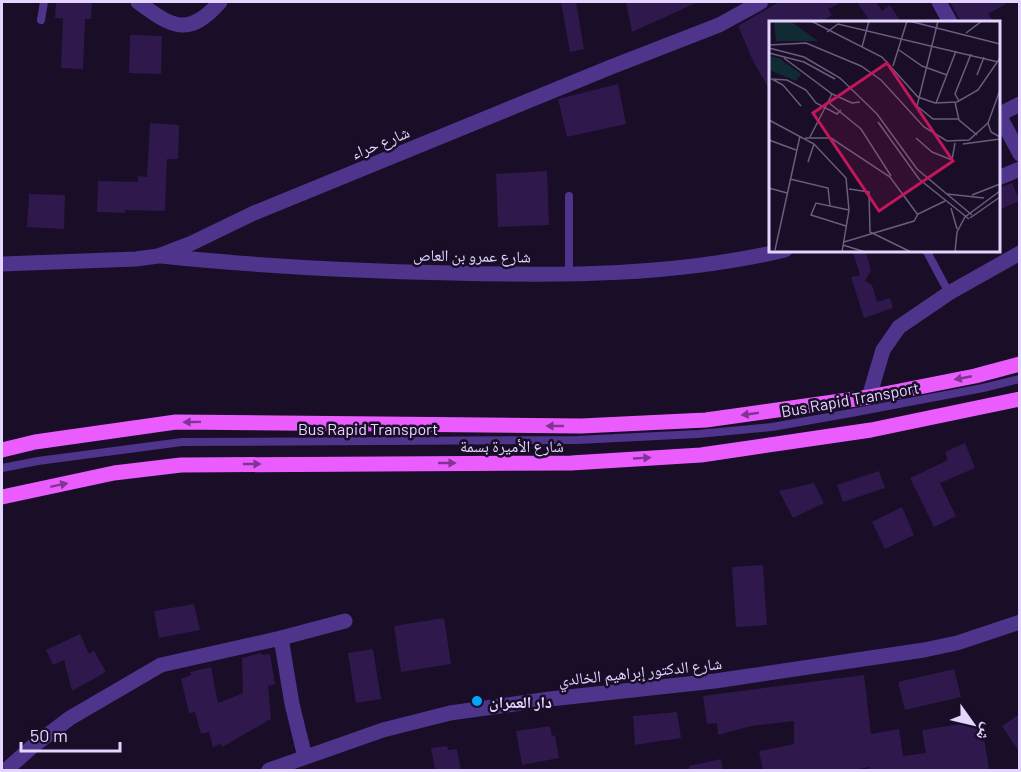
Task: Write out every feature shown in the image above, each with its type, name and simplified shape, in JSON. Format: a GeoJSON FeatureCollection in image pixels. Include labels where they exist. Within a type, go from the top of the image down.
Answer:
{"type":"FeatureCollection","features":[{"type":"Feature","properties":{"kind":"main road","name":"شارع الأميرة بسمة"},"geometry":{"type":"LineString","coordinates":[[2,450],[35,442],[176,423],[581,426],[706,420],[869,396],[975,376],[1020,364]]}},
{"type":"Feature","properties":{"kind":"main road","name":"شارع الأميرة بسمة"},"geometry":{"type":"LineString","coordinates":[[2,497],[114,474],[181,465],[571,462],[701,455],[871,430],[1020,399]]}},
{"type":"Feature","properties":{"kind":"street"},"geometry":{"type":"LineString","coordinates":[[138,2],[172,25],[182,27],[201,20],[220,2]]}},
{"type":"Feature","properties":{"kind":"street","name":"شارع حراء"},"geometry":{"type":"LineString","coordinates":[[2,264],[136,259],[158,256],[192,243],[264,208],[719,25],[761,2]]}},
{"type":"Feature","properties":{"kind":"street"},"geometry":{"type":"LineString","coordinates":[[939,2],[949,21]]}},
{"type":"Feature","properties":{"kind":"street"},"geometry":{"type":"LineString","coordinates":[[1000,114],[1020,104]]}},
{"type":"Feature","properties":{"kind":"street"},"geometry":{"type":"LineString","coordinates":[[1000,117],[1020,154]]}},
{"type":"Feature","properties":{"kind":"street"},"geometry":{"type":"LineString","coordinates":[[1000,178],[1020,169]]}},
{"type":"Feature","properties":{"kind":"street","name":"شارع عمرو بن العاص"},"geometry":{"type":"LineString","coordinates":[[158,256],[220,262],[396,272],[536,275],[673,269],[748,259],[777,252]]}},
{"type":"Feature","properties":{"kind":"street"},"geometry":{"type":"LineString","coordinates":[[869,396],[878,364],[891,337],[899,327],[949,293],[1020,253]]}},
{"type":"Feature","properties":{"kind":"street"},"geometry":{"type":"LineString","coordinates":[[6,771],[33,746],[70,718],[161,665],[345,621]]}},
{"type":"Feature","properties":{"kind":"street","name":"شارع الدكتور إبراهيم الخالدي"},"geometry":{"type":"LineString","coordinates":[[269,771],[383,730],[450,713],[550,699],[715,681],[924,651],[957,643],[1020,622]]}},
{"type":"Feature","properties":{"kind":"street"},"geometry":{"type":"LineString","coordinates":[[281,638],[292,704],[305,757]]}},
{"type":"Feature","properties":{"kind":"lane"},"geometry":{"type":"LineString","coordinates":[[41,20],[44,2]]}},
{"type":"Feature","properties":{"kind":"lane"},"geometry":{"type":"LineString","coordinates":[[569,196],[569,274]]}},
{"type":"Feature","properties":{"kind":"lane"},"geometry":{"type":"LineString","coordinates":[[927,252],[949,293]]}},
{"type":"Feature","properties":{"kind":"lane","name":"Bus Rapid Transport"},"geometry":{"type":"LineString","coordinates":[[2,468],[182,442],[577,440],[698,434],[772,427],[983,388],[1020,379]]}},
{"type":"Feature","properties":{"kind":"building"},"geometry":{"type":"Polygon","coordinates":[[[56,2],[92,2],[91,19],[85,19],[83,69],[61,68],[63,18],[55,18],[56,2]]]}},
{"type":"Feature","properties":{"kind":"building"},"geometry":{"type":"Polygon","coordinates":[[[561,2],[576,2],[584,49],[570,52],[561,2]]]}},
{"type":"Feature","properties":{"kind":"building"},"geometry":{"type":"Polygon","coordinates":[[[626,2],[698,2],[632,32],[626,2]]]}},
{"type":"Feature","properties":{"kind":"building"},"geometry":{"type":"Polygon","coordinates":[[[779,2],[842,2],[828,9],[832,15],[823,21],[769,21],[769,89],[753,61],[738,26],[779,2]]]}},
{"type":"Feature","properties":{"kind":"building"},"geometry":{"type":"Polygon","coordinates":[[[857,2],[876,2],[882,11],[890,5],[900,21],[867,21],[869,20],[857,2]]]}},
{"type":"Feature","properties":{"kind":"building"},"geometry":{"type":"Polygon","coordinates":[[[950,2],[1009,2],[988,14],[993,21],[960,21],[950,2]]]}},
{"type":"Feature","properties":{"kind":"building"},"geometry":{"type":"Polygon","coordinates":[[[130,35],[162,36],[161,74],[129,73],[130,35]]]}},
{"type":"Feature","properties":{"kind":"building"},"geometry":{"type":"Polygon","coordinates":[[[618,84],[626,124],[567,137],[558,99],[618,84]]]}},
{"type":"Feature","properties":{"kind":"building"},"geometry":{"type":"Polygon","coordinates":[[[150,123],[179,125],[178,159],[167,159],[165,211],[97,212],[98,181],[138,182],[138,176],[147,177],[150,123]]]}},
{"type":"Feature","properties":{"kind":"building"},"geometry":{"type":"Polygon","coordinates":[[[547,171],[549,225],[498,227],[496,174],[547,171]]]}},
{"type":"Feature","properties":{"kind":"building"},"geometry":{"type":"Polygon","coordinates":[[[1012,183],[1020,201],[1000,210],[1000,188],[1012,183]]]}},
{"type":"Feature","properties":{"kind":"building"},"geometry":{"type":"Polygon","coordinates":[[[29,194],[65,195],[64,229],[27,227],[29,194]]]}},
{"type":"Feature","properties":{"kind":"building"},"geometry":{"type":"Polygon","coordinates":[[[853,252],[866,252],[871,270],[865,281],[872,285],[877,302],[890,298],[893,308],[864,318],[851,277],[860,275],[853,252]]]}},
{"type":"Feature","properties":{"kind":"building"},"geometry":{"type":"Polygon","coordinates":[[[965,443],[975,468],[940,483],[956,516],[934,527],[910,478],[948,460],[945,452],[965,443]]]}},
{"type":"Feature","properties":{"kind":"building"},"geometry":{"type":"Polygon","coordinates":[[[879,471],[885,488],[843,502],[837,485],[879,471]]]}},
{"type":"Feature","properties":{"kind":"building"},"geometry":{"type":"Polygon","coordinates":[[[814,483],[824,503],[793,518],[779,491],[814,483]]]}},
{"type":"Feature","properties":{"kind":"building"},"geometry":{"type":"Polygon","coordinates":[[[902,507],[914,535],[885,549],[872,522],[902,507]]]}},
{"type":"Feature","properties":{"kind":"building"},"geometry":{"type":"Polygon","coordinates":[[[763,565],[767,625],[736,627],[732,567],[763,565]]]}},
{"type":"Feature","properties":{"kind":"building"},"geometry":{"type":"Polygon","coordinates":[[[194,604],[200,630],[159,638],[154,611],[194,604]]]}},
{"type":"Feature","properties":{"kind":"building"},"geometry":{"type":"Polygon","coordinates":[[[444,618],[451,664],[401,672],[394,626],[444,618]]]}},
{"type":"Feature","properties":{"kind":"building"},"geometry":{"type":"Polygon","coordinates":[[[80,634],[89,654],[94,651],[106,672],[72,691],[64,660],[53,665],[46,650],[80,634]]]}},
{"type":"Feature","properties":{"kind":"building"},"geometry":{"type":"Polygon","coordinates":[[[373,649],[381,699],[356,703],[348,653],[373,649]]]}},
{"type":"Feature","properties":{"kind":"building"},"geometry":{"type":"Polygon","coordinates":[[[261,653],[262,655],[270,654],[275,684],[268,686],[271,719],[222,747],[221,744],[213,747],[209,732],[201,734],[195,712],[189,713],[181,679],[191,675],[190,672],[211,667],[218,703],[243,693],[242,658],[261,653]]]}},
{"type":"Feature","properties":{"kind":"building"},"geometry":{"type":"Polygon","coordinates":[[[954,669],[961,697],[905,710],[898,682],[954,669]]]}},
{"type":"Feature","properties":{"kind":"building"},"geometry":{"type":"Polygon","coordinates":[[[864,675],[871,734],[899,729],[903,756],[926,753],[922,730],[981,721],[989,769],[869,771],[869,767],[849,771],[763,771],[759,751],[794,744],[794,721],[751,726],[718,735],[717,723],[707,724],[703,696],[864,675]]]}},
{"type":"Feature","properties":{"kind":"building"},"geometry":{"type":"Polygon","coordinates":[[[677,712],[681,738],[635,745],[633,716],[677,712]]]}},
{"type":"Feature","properties":{"kind":"building"},"geometry":{"type":"Polygon","coordinates":[[[1020,714],[1020,753],[1002,726],[1020,714]]]}},
{"type":"Feature","properties":{"kind":"building"},"geometry":{"type":"Polygon","coordinates":[[[550,726],[552,736],[555,735],[559,758],[522,765],[516,731],[550,726]]]}},
{"type":"Feature","properties":{"kind":"building"},"geometry":{"type":"Polygon","coordinates":[[[447,746],[448,750],[457,749],[461,771],[435,771],[431,748],[447,746]]]}},
{"type":"Feature","properties":{"kind":"building"},"geometry":{"type":"Polygon","coordinates":[[[721,759],[723,771],[689,771],[689,766],[721,759]]]}},
{"type":"Feature","properties":{"kind":"place","name":"دار العمران"},"geometry":{"type":"Point","coordinates":[477,701]}}]}
